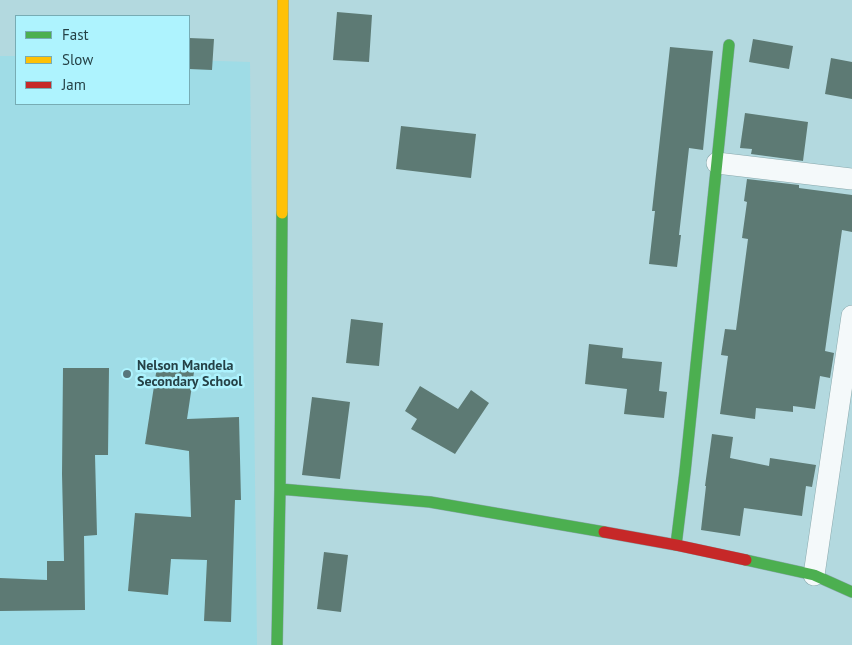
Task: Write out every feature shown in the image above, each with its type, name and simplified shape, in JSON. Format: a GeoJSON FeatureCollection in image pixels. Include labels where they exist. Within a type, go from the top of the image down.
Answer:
{"type":"FeatureCollection","features":[{"type":"Feature","properties":{"kind":"street"},"geometry":{"type":"LineString","coordinates":[[277,645],[280,489],[283,0]]}},
{"type":"Feature","properties":{"kind":"street"},"geometry":{"type":"LineString","coordinates":[[676,545],[730,45]]}},
{"type":"Feature","properties":{"kind":"street"},"geometry":{"type":"LineString","coordinates":[[717,163],[852,178]]}},
{"type":"Feature","properties":{"kind":"street"},"geometry":{"type":"LineString","coordinates":[[814,575],[852,316]]}},
{"type":"Feature","properties":{"kind":"street"},"geometry":{"type":"LineString","coordinates":[[280,489],[430,502],[676,545],[814,575],[852,592]]}},
{"type":"Feature","properties":{"kind":"shaded area","name":"Nelson Mandela Secondary School"},"geometry":{"type":"Polygon","coordinates":[[[0,56],[15,56],[15,105],[190,105],[190,60],[250,62],[257,645],[0,645],[0,56]]]}},
{"type":"Feature","properties":{"kind":"building"},"geometry":{"type":"Polygon","coordinates":[[[337,12],[372,15],[369,62],[333,60],[337,12]]]}},
{"type":"Feature","properties":{"kind":"building"},"geometry":{"type":"Polygon","coordinates":[[[190,38],[214,39],[212,70],[190,69],[190,38]]]}},
{"type":"Feature","properties":{"kind":"building"},"geometry":{"type":"Polygon","coordinates":[[[753,39],[793,46],[789,69],[749,62],[753,39]]]}},
{"type":"Feature","properties":{"kind":"building"},"geometry":{"type":"Polygon","coordinates":[[[670,47],[713,51],[703,150],[689,148],[677,267],[649,264],[655,211],[652,211],[670,47]]]}},
{"type":"Feature","properties":{"kind":"building"},"geometry":{"type":"Polygon","coordinates":[[[831,58],[852,62],[852,99],[825,94],[831,58]]]}},
{"type":"Feature","properties":{"kind":"building"},"geometry":{"type":"Polygon","coordinates":[[[745,113],[808,122],[803,161],[751,154],[752,149],[740,148],[745,113]]]}},
{"type":"Feature","properties":{"kind":"building"},"geometry":{"type":"Polygon","coordinates":[[[401,126],[476,134],[471,178],[396,169],[401,126]]]}},
{"type":"Feature","properties":{"kind":"building"},"geometry":{"type":"Polygon","coordinates":[[[747,179],[799,185],[799,188],[852,195],[852,232],[842,230],[825,351],[834,353],[830,378],[820,376],[815,409],[793,406],[793,412],[756,408],[755,419],[720,414],[728,356],[721,355],[725,329],[736,330],[748,239],[742,238],[747,202],[744,201],[747,179]]]}},
{"type":"Feature","properties":{"kind":"building"},"geometry":{"type":"Polygon","coordinates":[[[351,319],[383,323],[379,366],[346,363],[351,319]]]}},
{"type":"Feature","properties":{"kind":"building"},"geometry":{"type":"Polygon","coordinates":[[[589,344],[623,348],[622,358],[662,362],[659,391],[667,392],[664,418],[624,414],[627,389],[585,384],[589,344]]]}},
{"type":"Feature","properties":{"kind":"building"},"geometry":{"type":"Polygon","coordinates":[[[157,367],[194,372],[187,419],[239,417],[241,500],[235,500],[231,622],[204,621],[207,560],[171,559],[168,595],[128,591],[135,513],[191,517],[189,451],[145,444],[157,367]]]}},
{"type":"Feature","properties":{"kind":"building"},"geometry":{"type":"Polygon","coordinates":[[[63,368],[109,368],[108,455],[95,455],[97,535],[84,536],[85,610],[0,611],[0,578],[47,580],[47,561],[64,561],[62,474],[63,368]]]}},
{"type":"Feature","properties":{"kind":"building"},"geometry":{"type":"Polygon","coordinates":[[[420,386],[458,409],[471,390],[489,403],[455,454],[411,429],[417,419],[405,411],[420,386]]]}},
{"type":"Feature","properties":{"kind":"building"},"geometry":{"type":"Polygon","coordinates":[[[312,397],[350,402],[340,479],[302,475],[312,397]]]}},
{"type":"Feature","properties":{"kind":"building"},"geometry":{"type":"Polygon","coordinates":[[[712,434],[733,437],[730,458],[769,466],[770,458],[816,465],[812,487],[806,486],[802,516],[744,508],[740,536],[701,530],[712,434]]]}},
{"type":"Feature","properties":{"kind":"building"},"geometry":{"type":"Polygon","coordinates":[[[324,552],[348,555],[341,612],[317,609],[324,552]]]}},
{"type":"Feature","properties":{"kind":"traffic: fast"},"geometry":{"type":"LineString","coordinates":[[676,545],[729,45]]}},
{"type":"Feature","properties":{"kind":"traffic: fast"},"geometry":{"type":"LineString","coordinates":[[277,645],[282,213]]}},
{"type":"Feature","properties":{"kind":"traffic: fast"},"geometry":{"type":"LineString","coordinates":[[280,489],[430,502],[604,532]]}},
{"type":"Feature","properties":{"kind":"traffic: fast"},"geometry":{"type":"LineString","coordinates":[[746,560],[814,575],[852,592]]}},
{"type":"Feature","properties":{"kind":"traffic: slow"},"geometry":{"type":"LineString","coordinates":[[282,213],[283,0]]}},
{"type":"Feature","properties":{"kind":"traffic: jam"},"geometry":{"type":"LineString","coordinates":[[604,532],[746,560]]}},
{"type":"Feature","properties":{"kind":"place","name":"Nelson Mandela Secondary School"},"geometry":{"type":"Point","coordinates":[127,374]}}]}
